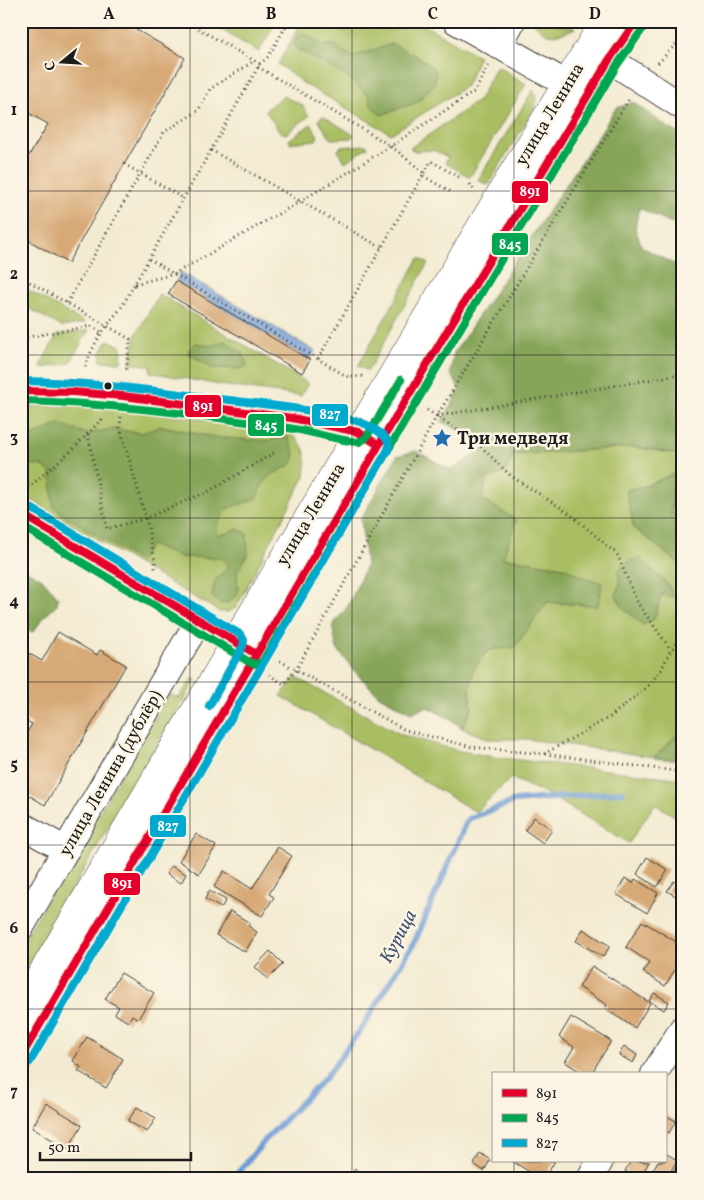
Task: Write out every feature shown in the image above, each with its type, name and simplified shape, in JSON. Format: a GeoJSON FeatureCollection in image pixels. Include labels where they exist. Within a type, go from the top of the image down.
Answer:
{"type":"FeatureCollection","features":[{"type":"Feature","properties":{"kind":"main road","name":"улица Ленина"},"geometry":{"type":"LineString","coordinates":[[599,54],[605,21]]}},
{"type":"Feature","properties":{"kind":"main road","name":"улица Ленина"},"geometry":{"type":"LineString","coordinates":[[21,1057],[257,656],[368,438],[599,54],[636,21]]}},
{"type":"Feature","properties":{"kind":"main road","name":"улица Ленина"},"geometry":{"type":"LineString","coordinates":[[21,1010],[257,656]]}},
{"type":"Feature","properties":{"kind":"street"},"geometry":{"type":"LineString","coordinates":[[456,21],[577,90]]}},
{"type":"Feature","properties":{"kind":"street"},"geometry":{"type":"LineString","coordinates":[[499,46],[512,21]]}},
{"type":"Feature","properties":{"kind":"street"},"geometry":{"type":"LineString","coordinates":[[599,54],[683,107]]}},
{"type":"Feature","properties":{"kind":"street"},"geometry":{"type":"LineString","coordinates":[[21,391],[72,392],[292,418],[368,438]]}},
{"type":"Feature","properties":{"kind":"street"},"geometry":{"type":"LineString","coordinates":[[21,514],[257,656]]}},
{"type":"Feature","properties":{"kind":"street","name":"улица Ленина (дублёр)"},"geometry":{"type":"LineString","coordinates":[[21,927],[198,620]]}},
{"type":"Feature","properties":{"kind":"street"},"geometry":{"type":"LineString","coordinates":[[21,825],[66,850]]}},
{"type":"Feature","properties":{"kind":"street"},"geometry":{"type":"LineString","coordinates":[[655,1072],[683,1028]]}},
{"type":"Feature","properties":{"kind":"street"},"geometry":{"type":"LineString","coordinates":[[590,1179],[599,1162]]}},
{"type":"Feature","properties":{"kind":"path"},"geometry":{"type":"LineString","coordinates":[[185,21],[254,61],[391,146],[424,174],[451,192]]}},
{"type":"Feature","properties":{"kind":"path"},"geometry":{"type":"LineString","coordinates":[[85,367],[91,349],[101,332],[121,308],[259,65],[268,57],[289,21]]}},
{"type":"Feature","properties":{"kind":"path"},"geometry":{"type":"LineString","coordinates":[[257,656],[284,684],[296,670],[437,416],[641,80],[683,37]]}},
{"type":"Feature","properties":{"kind":"path"},"geometry":{"type":"LineString","coordinates":[[135,284],[174,274],[301,201],[391,146],[475,91],[499,46]]}},
{"type":"Feature","properties":{"kind":"path"},"geometry":{"type":"LineString","coordinates":[[67,303],[164,132],[198,111],[210,89],[254,61]]}},
{"type":"Feature","properties":{"kind":"path"},"geometry":{"type":"LineString","coordinates":[[211,150],[382,248]]}},
{"type":"Feature","properties":{"kind":"path"},"geometry":{"type":"LineString","coordinates":[[318,359],[431,161],[459,177]]}},
{"type":"Feature","properties":{"kind":"path"},"geometry":{"type":"LineString","coordinates":[[124,164],[184,198]]}},
{"type":"Feature","properties":{"kind":"path"},"geometry":{"type":"LineString","coordinates":[[149,259],[348,377],[370,376]]}},
{"type":"Feature","properties":{"kind":"path"},"geometry":{"type":"LineString","coordinates":[[21,277],[130,339],[126,376]]}},
{"type":"Feature","properties":{"kind":"path"},"geometry":{"type":"LineString","coordinates":[[27,337],[91,326],[101,332]]}},
{"type":"Feature","properties":{"kind":"path"},"geometry":{"type":"LineString","coordinates":[[437,416],[683,374]]}},
{"type":"Feature","properties":{"kind":"path"},"geometry":{"type":"LineString","coordinates":[[21,492],[88,434],[105,416],[121,414],[120,427],[146,518],[155,560],[154,575],[148,590]]}},
{"type":"Feature","properties":{"kind":"path"},"geometry":{"type":"LineString","coordinates":[[437,416],[477,443],[511,476],[569,513],[617,554],[638,602],[671,650]]}},
{"type":"Feature","properties":{"kind":"path"},"geometry":{"type":"LineString","coordinates":[[88,434],[106,529],[146,518],[209,491],[274,453]]}},
{"type":"Feature","properties":{"kind":"path"},"geometry":{"type":"LineString","coordinates":[[544,754],[610,717],[647,687],[661,670],[671,650],[683,635]]}},
{"type":"Feature","properties":{"kind":"path"},"geometry":{"type":"LineString","coordinates":[[257,656],[296,670],[405,730],[472,747],[544,754],[683,772]]}},
{"type":"Feature","properties":{"kind":"green space"},"geometry":{"type":"Polygon","coordinates":[[[206,21],[276,21],[259,52],[206,21]]]}},
{"type":"Feature","properties":{"kind":"green space"},"geometry":{"type":"Polygon","coordinates":[[[302,21],[417,21],[479,56],[466,86],[391,134],[303,83],[278,64],[302,21]]]}},
{"type":"Feature","properties":{"kind":"green space"},"geometry":{"type":"Polygon","coordinates":[[[533,21],[575,28],[552,35],[542,31],[533,21]]]}},
{"type":"Feature","properties":{"kind":"green space"},"geometry":{"type":"Polygon","coordinates":[[[302,33],[324,45],[334,45],[353,57],[392,44],[420,58],[436,71],[435,83],[418,102],[381,115],[371,106],[369,96],[346,76],[297,49],[293,42],[302,33]]]}},
{"type":"Feature","properties":{"kind":"green space"},"geometry":{"type":"Polygon","coordinates":[[[497,66],[526,84],[470,177],[445,163],[448,157],[433,150],[415,151],[410,148],[479,100],[497,66]]]}},
{"type":"Feature","properties":{"kind":"green space"},"geometry":{"type":"Polygon","coordinates":[[[533,90],[536,93],[534,109],[488,185],[478,180],[533,90]]]}},
{"type":"Feature","properties":{"kind":"green space"},"geometry":{"type":"Polygon","coordinates":[[[283,96],[302,105],[309,116],[286,134],[280,132],[265,110],[283,96]]]}},
{"type":"Feature","properties":{"kind":"green space"},"geometry":{"type":"Polygon","coordinates":[[[634,102],[667,127],[683,135],[683,224],[678,226],[639,208],[635,228],[642,247],[676,265],[683,275],[683,455],[635,447],[513,455],[504,473],[486,479],[482,499],[516,520],[503,558],[563,567],[602,583],[598,606],[547,602],[514,648],[495,649],[486,652],[473,670],[470,691],[472,708],[462,728],[449,718],[427,707],[411,713],[379,696],[357,674],[337,649],[332,626],[348,606],[366,566],[361,519],[397,456],[416,451],[451,470],[491,445],[442,422],[460,389],[450,373],[454,353],[616,108],[634,102]]]}},
{"type":"Feature","properties":{"kind":"green space"},"geometry":{"type":"Polygon","coordinates":[[[323,116],[354,135],[351,138],[331,139],[318,120],[323,116]]]}},
{"type":"Feature","properties":{"kind":"green space"},"geometry":{"type":"Polygon","coordinates":[[[311,124],[318,136],[316,140],[290,143],[289,140],[311,124]]]}},
{"type":"Feature","properties":{"kind":"green space"},"geometry":{"type":"Polygon","coordinates":[[[366,145],[368,147],[345,162],[338,151],[340,147],[366,145]]]}},
{"type":"Feature","properties":{"kind":"green space"},"geometry":{"type":"Polygon","coordinates":[[[419,258],[428,263],[368,371],[358,366],[419,258]]]}},
{"type":"Feature","properties":{"kind":"green space"},"geometry":{"type":"Polygon","coordinates":[[[21,286],[85,323],[62,327],[21,304],[21,286]]]}},
{"type":"Feature","properties":{"kind":"green space"},"geometry":{"type":"Polygon","coordinates":[[[159,294],[308,383],[301,396],[220,385],[150,372],[151,366],[130,363],[136,335],[159,294]]]}},
{"type":"Feature","properties":{"kind":"green space"},"geometry":{"type":"Polygon","coordinates":[[[89,330],[70,363],[42,368],[41,364],[57,335],[89,330]]]}},
{"type":"Feature","properties":{"kind":"green space"},"geometry":{"type":"Polygon","coordinates":[[[108,340],[122,347],[121,362],[100,361],[101,353],[108,340]]]}},
{"type":"Feature","properties":{"kind":"green space"},"geometry":{"type":"Polygon","coordinates":[[[225,341],[243,354],[247,365],[241,369],[211,368],[187,352],[196,343],[210,346],[225,341]]]}},
{"type":"Feature","properties":{"kind":"green space"},"geometry":{"type":"Polygon","coordinates":[[[21,405],[107,407],[283,429],[296,438],[305,454],[305,476],[236,608],[228,612],[220,612],[21,494],[21,405]]]}},
{"type":"Feature","properties":{"kind":"green space"},"geometry":{"type":"Polygon","coordinates":[[[59,424],[88,434],[111,429],[142,433],[162,426],[214,437],[266,441],[288,437],[295,455],[291,465],[274,474],[265,482],[257,499],[228,508],[217,525],[218,536],[238,529],[247,534],[248,554],[237,572],[238,593],[231,601],[221,604],[212,597],[215,581],[229,565],[221,558],[180,557],[151,545],[139,561],[61,513],[53,506],[51,473],[43,466],[21,463],[21,434],[30,437],[59,424]]]}},
{"type":"Feature","properties":{"kind":"green space"},"geometry":{"type":"Polygon","coordinates":[[[635,447],[683,455],[683,511],[671,515],[675,473],[646,486],[626,490],[634,528],[683,566],[683,761],[527,739],[488,739],[462,728],[472,708],[470,691],[473,670],[486,652],[495,649],[514,648],[547,602],[598,606],[602,583],[563,567],[503,558],[482,499],[486,479],[504,473],[513,455],[635,447]],[[620,583],[616,596],[654,619],[661,595],[673,597],[620,583]]]}},
{"type":"Feature","properties":{"kind":"green space"},"geometry":{"type":"Polygon","coordinates":[[[675,473],[671,514],[683,511],[683,566],[634,528],[626,490],[646,486],[675,473]]]}},
{"type":"Feature","properties":{"kind":"green space"},"geometry":{"type":"Polygon","coordinates":[[[640,558],[669,586],[674,597],[661,595],[654,619],[643,625],[623,608],[616,596],[620,583],[618,571],[628,562],[640,558]]]}},
{"type":"Feature","properties":{"kind":"green space"},"geometry":{"type":"Polygon","coordinates":[[[21,568],[41,578],[58,597],[57,605],[45,616],[33,632],[21,626],[21,568]]]}},
{"type":"Feature","properties":{"kind":"green space"},"geometry":{"type":"Polygon","coordinates":[[[295,677],[402,735],[460,751],[494,757],[683,779],[683,821],[655,804],[629,843],[549,795],[511,778],[476,812],[281,696],[295,677]]]}},
{"type":"Feature","properties":{"kind":"green space"},"geometry":{"type":"Polygon","coordinates":[[[192,678],[196,680],[21,978],[21,945],[169,694],[179,698],[192,678]]]}},
{"type":"Feature","properties":{"kind":"green space"},"geometry":{"type":"Polygon","coordinates":[[[683,728],[683,761],[654,758],[683,728]]]}},
{"type":"Feature","properties":{"kind":"water"},"geometry":{"type":"Polygon","coordinates":[[[181,272],[315,351],[310,360],[176,281],[181,272]]]}},
{"type":"Feature","properties":{"kind":"building"},"geometry":{"type":"Polygon","coordinates":[[[21,21],[121,21],[185,58],[68,263],[21,236],[21,169],[48,124],[21,109],[21,21]]]}},
{"type":"Feature","properties":{"kind":"building"},"geometry":{"type":"Polygon","coordinates":[[[176,281],[310,360],[302,373],[168,294],[176,281]]]}},
{"type":"Feature","properties":{"kind":"building"},"geometry":{"type":"Polygon","coordinates":[[[58,632],[97,655],[100,650],[126,665],[45,805],[25,793],[28,788],[21,785],[21,742],[32,724],[21,718],[21,649],[42,661],[58,632]]]}},
{"type":"Feature","properties":{"kind":"building"},"geometry":{"type":"Polygon","coordinates":[[[534,817],[552,830],[543,843],[525,830],[534,817]]]}},
{"type":"Feature","properties":{"kind":"building"},"geometry":{"type":"Polygon","coordinates":[[[196,834],[216,846],[199,874],[179,861],[196,834]]]}},
{"type":"Feature","properties":{"kind":"building"},"geometry":{"type":"Polygon","coordinates":[[[278,847],[292,856],[269,894],[274,897],[262,916],[214,887],[224,871],[252,889],[278,847]]]}},
{"type":"Feature","properties":{"kind":"building"},"geometry":{"type":"Polygon","coordinates":[[[647,857],[668,870],[657,887],[637,874],[647,857]]]}},
{"type":"Feature","properties":{"kind":"building"},"geometry":{"type":"Polygon","coordinates":[[[171,866],[186,874],[181,883],[166,874],[171,866]]]}},
{"type":"Feature","properties":{"kind":"building"},"geometry":{"type":"Polygon","coordinates":[[[683,877],[683,900],[667,891],[674,881],[679,884],[683,877]]]}},
{"type":"Feature","properties":{"kind":"building"},"geometry":{"type":"Polygon","coordinates":[[[625,878],[633,883],[635,879],[658,893],[647,913],[616,894],[625,878]]]}},
{"type":"Feature","properties":{"kind":"building"},"geometry":{"type":"Polygon","coordinates":[[[209,891],[226,900],[221,908],[205,899],[209,891]]]}},
{"type":"Feature","properties":{"kind":"building"},"geometry":{"type":"Polygon","coordinates":[[[230,911],[250,923],[248,926],[257,932],[245,952],[216,935],[230,911]]]}},
{"type":"Feature","properties":{"kind":"building"},"geometry":{"type":"Polygon","coordinates":[[[642,921],[683,946],[683,956],[665,986],[643,972],[649,962],[626,947],[642,921]]]}},
{"type":"Feature","properties":{"kind":"building"},"geometry":{"type":"Polygon","coordinates":[[[583,929],[610,946],[603,957],[576,941],[583,929]]]}},
{"type":"Feature","properties":{"kind":"building"},"geometry":{"type":"Polygon","coordinates":[[[270,951],[283,964],[268,979],[255,967],[270,951]]]}},
{"type":"Feature","properties":{"kind":"building"},"geometry":{"type":"Polygon","coordinates":[[[592,966],[650,1003],[635,1028],[605,1009],[607,1005],[579,987],[592,966]]]}},
{"type":"Feature","properties":{"kind":"building"},"geometry":{"type":"Polygon","coordinates":[[[121,973],[154,993],[138,1019],[132,1015],[128,1022],[115,1014],[119,1007],[105,999],[121,973]]]}},
{"type":"Feature","properties":{"kind":"building"},"geometry":{"type":"Polygon","coordinates":[[[654,993],[669,1002],[664,1010],[649,1001],[654,993]]]}},
{"type":"Feature","properties":{"kind":"building"},"geometry":{"type":"Polygon","coordinates":[[[571,1017],[611,1041],[592,1072],[581,1072],[565,1062],[574,1047],[559,1037],[571,1017]]]}},
{"type":"Feature","properties":{"kind":"building"},"geometry":{"type":"Polygon","coordinates":[[[87,1037],[123,1059],[106,1088],[78,1071],[81,1067],[73,1061],[87,1037]]]}},
{"type":"Feature","properties":{"kind":"building"},"geometry":{"type":"Polygon","coordinates":[[[624,1046],[637,1055],[633,1063],[619,1055],[624,1046]]]}},
{"type":"Feature","properties":{"kind":"building"},"geometry":{"type":"Polygon","coordinates":[[[46,1103],[82,1125],[68,1149],[32,1128],[46,1103]]]}},
{"type":"Feature","properties":{"kind":"building"},"geometry":{"type":"Polygon","coordinates":[[[137,1107],[156,1118],[147,1132],[128,1121],[137,1107]]]}},
{"type":"Feature","properties":{"kind":"building"},"geometry":{"type":"Polygon","coordinates":[[[666,1116],[676,1121],[669,1133],[666,1131],[666,1116]]]}},
{"type":"Feature","properties":{"kind":"building"},"geometry":{"type":"Polygon","coordinates":[[[480,1153],[490,1160],[484,1171],[474,1164],[480,1153]]]}},
{"type":"Feature","properties":{"kind":"building"},"geometry":{"type":"Polygon","coordinates":[[[666,1154],[677,1160],[666,1179],[648,1179],[657,1162],[666,1162],[666,1154]]]}},
{"type":"Feature","properties":{"kind":"building"},"geometry":{"type":"Polygon","coordinates":[[[683,1155],[683,1179],[672,1173],[683,1155]]]}},
{"type":"Feature","properties":{"kind":"building"},"geometry":{"type":"Polygon","coordinates":[[[514,1162],[554,1162],[544,1179],[514,1162]]]}},
{"type":"Feature","properties":{"kind":"building"},"geometry":{"type":"Polygon","coordinates":[[[630,1162],[649,1162],[639,1179],[625,1171],[630,1162]]]}},
{"type":"Feature","properties":{"kind":"building"},"geometry":{"type":"Polygon","coordinates":[[[355,1169],[369,1179],[348,1179],[355,1169]]]}},
{"type":"Feature","properties":{"kind":"waterway","name":"Курица"},"geometry":{"type":"LineString","coordinates":[[233,1179],[265,1140],[326,1077],[363,1026],[414,943],[468,819],[515,801],[623,792]]}},
{"type":"Feature","properties":{"kind":"transit line","name":"891"},"geometry":{"type":"LineString","coordinates":[[21,1057],[379,445],[609,60],[636,21]]}},
{"type":"Feature","properties":{"kind":"transit line","name":"845"},"geometry":{"type":"LineString","coordinates":[[21,526],[251,663],[257,664],[262,662],[617,65],[644,27]]}},
{"type":"Feature","properties":{"kind":"transit line","name":"845"},"geometry":{"type":"LineString","coordinates":[[21,401],[88,404],[188,414],[297,429],[359,442],[366,438],[401,380]]}},
{"type":"Feature","properties":{"kind":"transit line","name":"827"},"geometry":{"type":"LineString","coordinates":[[21,381],[74,383],[125,388],[312,411],[364,423],[381,434],[389,444],[388,450],[30,1062]]}},
{"type":"Feature","properties":{"kind":"transit line","name":"891"},"geometry":{"type":"LineString","coordinates":[[21,391],[123,396],[292,418],[358,432],[379,445]]}},
{"type":"Feature","properties":{"kind":"transit line","name":"827"},"geometry":{"type":"LineString","coordinates":[[26,505],[241,635],[244,640],[243,646],[209,706]]}},
{"type":"Feature","properties":{"kind":"transit line","name":"891"},"geometry":{"type":"LineString","coordinates":[[21,514],[256,654]]}},
{"type":"Feature","properties":{"kind":"place","name":"Три медведя"},"geometry":{"type":"Point","coordinates":[442,438]}}]}
